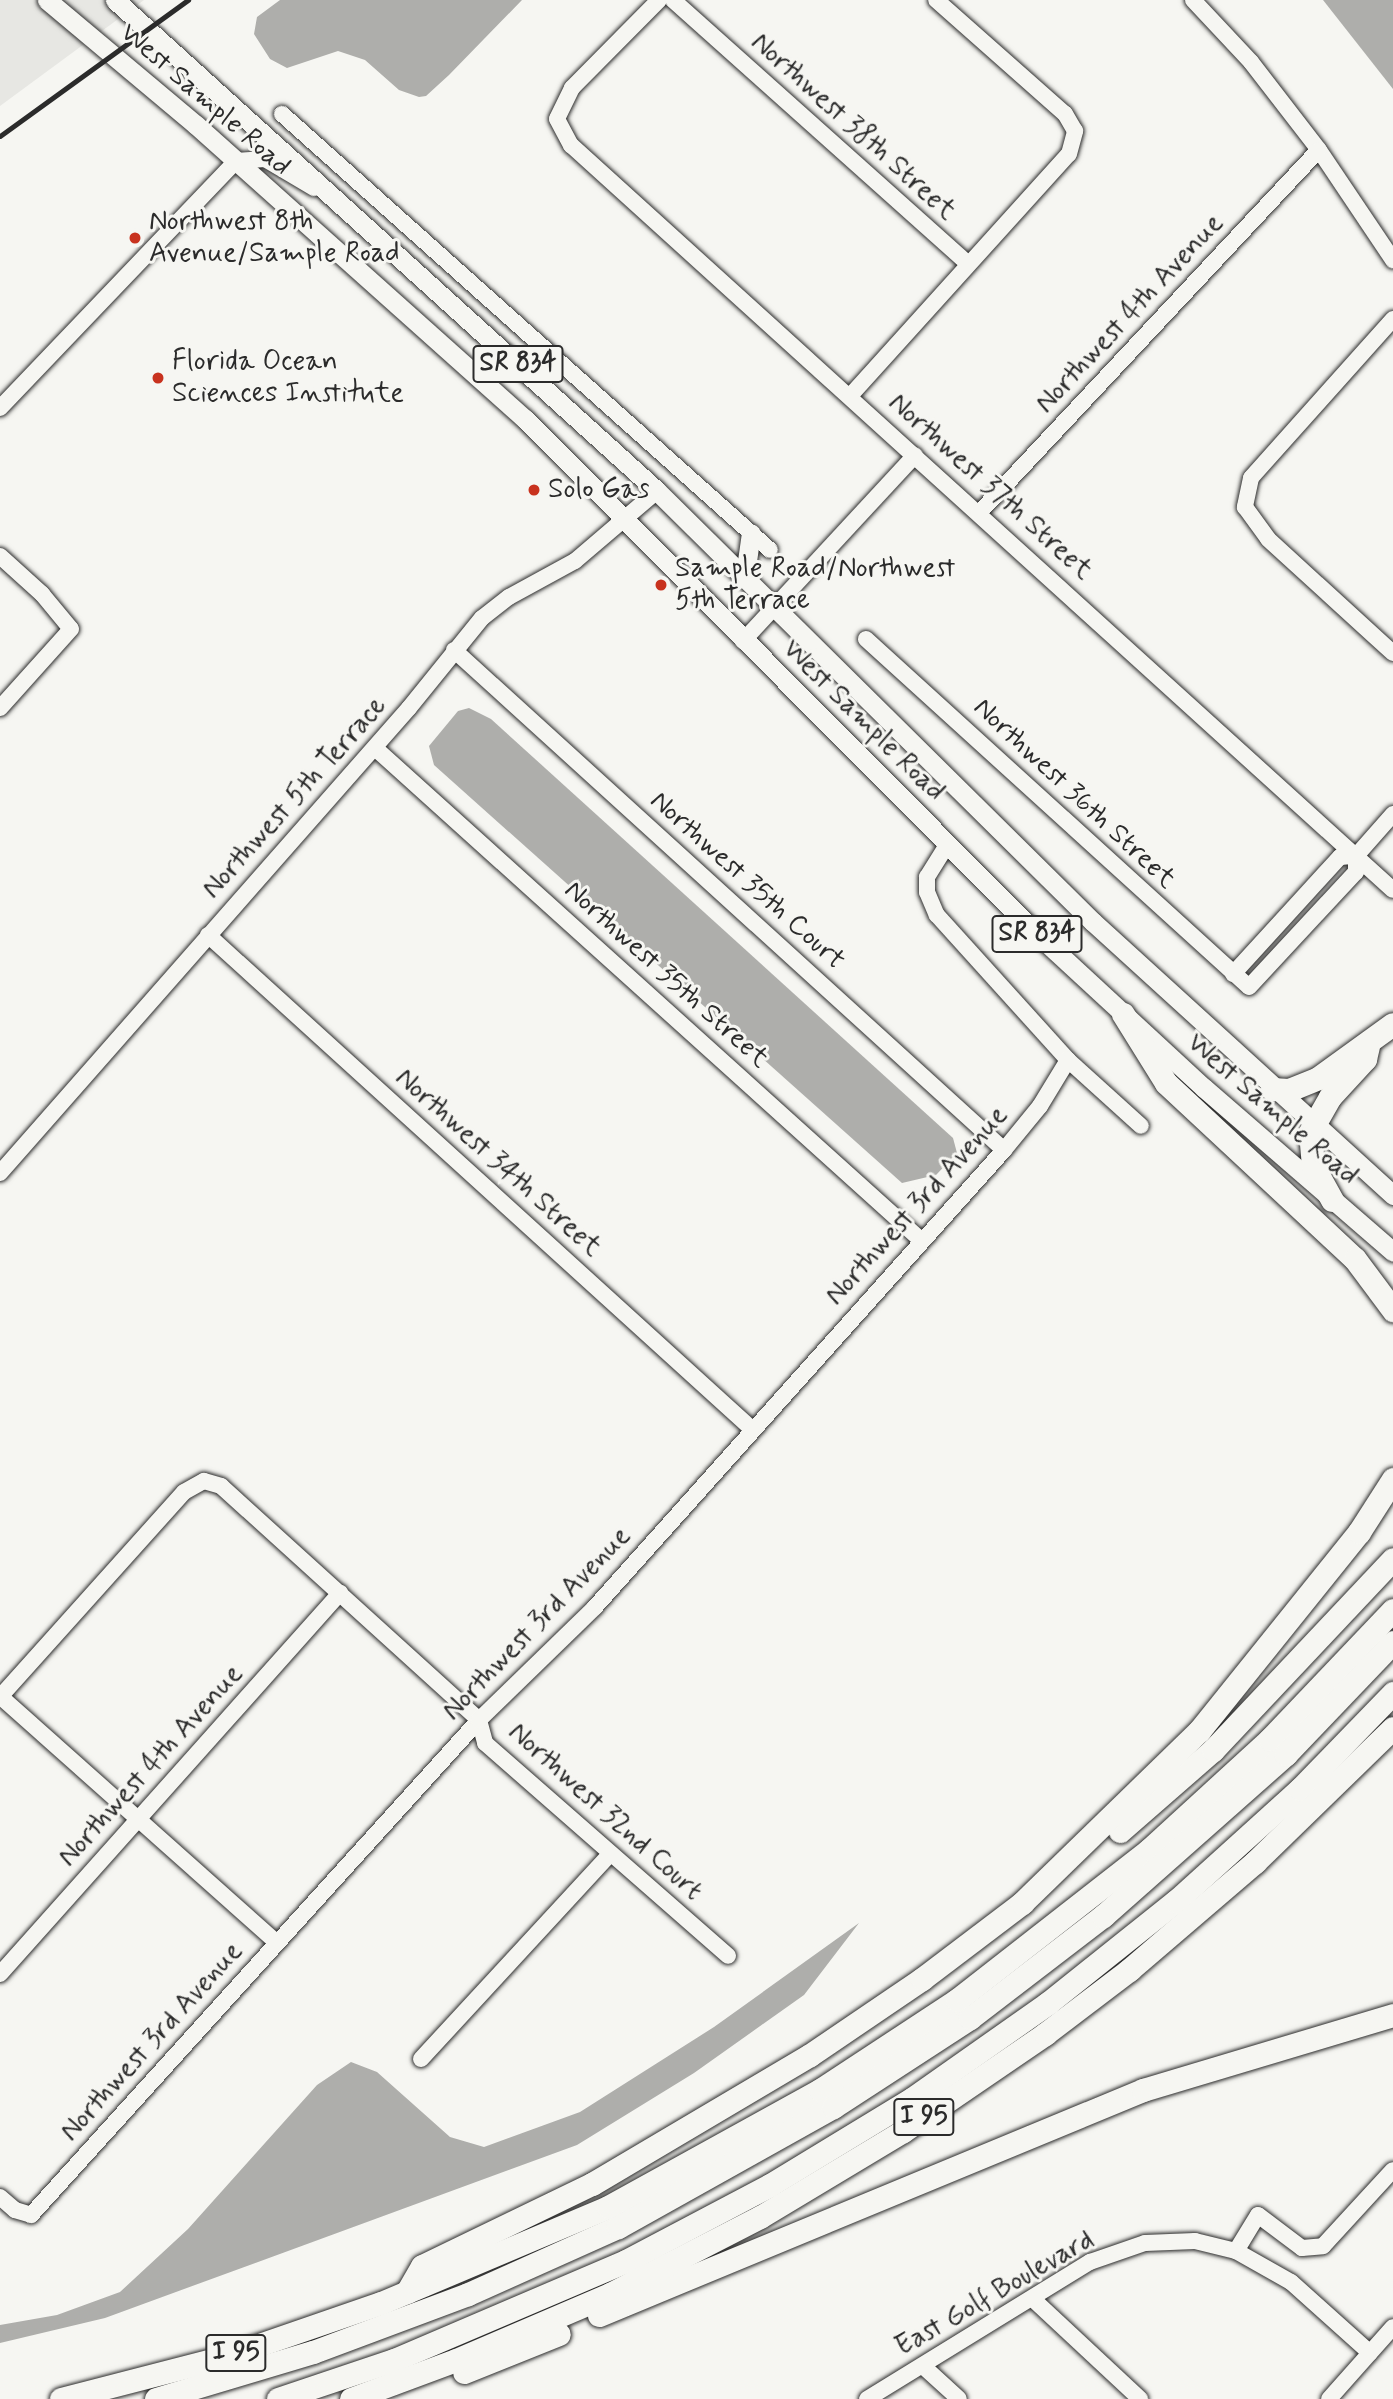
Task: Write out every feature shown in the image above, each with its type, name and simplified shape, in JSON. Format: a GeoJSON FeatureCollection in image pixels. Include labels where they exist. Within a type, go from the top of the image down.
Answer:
{"type":"FeatureCollection","features":[{"type":"Feature","properties":{"kind":"highway"},"geometry":{"type":"LineString","coordinates":[[1123,1014],[1166,1083],[1355,1259],[1393,1310]]}},
{"type":"Feature","properties":{"kind":"highway"},"geometry":{"type":"LineString","coordinates":[[1272,1089],[1289,1090],[1308,1083],[1368,1046],[1393,1024]]}},
{"type":"Feature","properties":{"kind":"highway"},"geometry":{"type":"LineString","coordinates":[[1332,1200],[1309,1151],[1311,1125],[1365,1059],[1368,1046]]}},
{"type":"Feature","properties":{"kind":"highway"},"geometry":{"type":"LineString","coordinates":[[407,2292],[422,2266],[592,2184],[822,2048],[922,1979],[1045,1884],[1199,1731],[1359,1532],[1393,1479]]}},
{"type":"Feature","properties":{"kind":"highway"},"geometry":{"type":"LineString","coordinates":[[1045,1884],[1067,1876],[1213,1750],[1393,1559]]}},
{"type":"Feature","properties":{"kind":"highway","name":"I 95"},"geometry":{"type":"LineString","coordinates":[[61,2399],[227,2356],[407,2292],[583,2218],[677,2170],[820,2090],[957,2000],[1160,1840],[1270,1739],[1393,1609]]}},
{"type":"Feature","properties":{"kind":"highway"},"geometry":{"type":"LineString","coordinates":[[156,2399],[313,2352],[468,2294],[618,2227],[821,2114],[970,2018],[1103,1916],[1286,1754],[1393,1642]]}},
{"type":"Feature","properties":{"kind":"highway"},"geometry":{"type":"LineString","coordinates":[[278,2399],[405,2356],[626,2261],[771,2185],[903,2105],[1048,2004],[1176,1901],[1300,1789],[1393,1693]]}},
{"type":"Feature","properties":{"kind":"highway","name":"I 95"},"geometry":{"type":"LineString","coordinates":[[351,2399],[535,2328],[685,2257],[832,2176],[914,2124],[1129,1970],[1255,1862],[1393,1728]]}},
{"type":"Feature","properties":{"kind":"highway"},"geometry":{"type":"LineString","coordinates":[[379,2390],[476,2369],[866,2201],[1143,2090],[1393,2015]]}},
{"type":"Feature","properties":{"kind":"main road","name":"West Sample Road"},"geometry":{"type":"LineString","coordinates":[[47,0],[236,161],[525,419],[947,845],[1123,1014],[1393,1252]]}},
{"type":"Feature","properties":{"kind":"main road","name":"West Sample Road"},"geometry":{"type":"LineString","coordinates":[[114,0],[657,491],[776,605],[1093,922],[1311,1125],[1393,1195]]}},
{"type":"Feature","properties":{"kind":"main road"},"geometry":{"type":"LineString","coordinates":[[745,575],[751,533]]}},
{"type":"Feature","properties":{"kind":"street","name":"Northwest 37th Street"},"geometry":{"type":"LineString","coordinates":[[659,0],[572,88],[557,119],[571,145],[1393,890]]}},
{"type":"Feature","properties":{"kind":"street","name":"Northwest 38th Street"},"geometry":{"type":"LineString","coordinates":[[673,0],[968,264]]}},
{"type":"Feature","properties":{"kind":"street"},"geometry":{"type":"LineString","coordinates":[[850,396],[1069,154],[1074,131],[1065,114],[936,0]]}},
{"type":"Feature","properties":{"kind":"street"},"geometry":{"type":"LineString","coordinates":[[1194,0],[1251,62],[1319,150],[1393,260]]}},
{"type":"Feature","properties":{"kind":"street"},"geometry":{"type":"LineString","coordinates":[[282,114],[770,550]]}},
{"type":"Feature","properties":{"kind":"street","name":"Northwest 4th Avenue"},"geometry":{"type":"LineString","coordinates":[[979,513],[1319,150]]}},
{"type":"Feature","properties":{"kind":"street"},"geometry":{"type":"LineString","coordinates":[[0,408],[236,161],[265,159],[336,203],[360,184]]}},
{"type":"Feature","properties":{"kind":"street"},"geometry":{"type":"LineString","coordinates":[[1393,319],[1251,478],[1245,507],[1268,539],[1393,653]]}},
{"type":"Feature","properties":{"kind":"street"},"geometry":{"type":"LineString","coordinates":[[743,641],[915,454]]}},
{"type":"Feature","properties":{"kind":"street","name":"Northwest 5th Terrace"},"geometry":{"type":"LineString","coordinates":[[0,1172],[375,748],[454,650],[495,606],[565,567],[657,491]]}},
{"type":"Feature","properties":{"kind":"street"},"geometry":{"type":"LineString","coordinates":[[0,556],[42,594],[71,629],[0,708]]}},
{"type":"Feature","properties":{"kind":"street","name":"Northwest 36th Street"},"geometry":{"type":"LineString","coordinates":[[866,639],[1249,987],[1356,872],[1356,856]]}},
{"type":"Feature","properties":{"kind":"street","name":"Northwest 35th Court"},"geometry":{"type":"LineString","coordinates":[[454,650],[1004,1150]]}},
{"type":"Feature","properties":{"kind":"street","name":"Northwest 35th Street"},"geometry":{"type":"LineString","coordinates":[[375,748],[922,1241]]}},
{"type":"Feature","properties":{"kind":"street"},"geometry":{"type":"LineString","coordinates":[[1233,974],[1340,857],[1356,856],[1393,814]]}},
{"type":"Feature","properties":{"kind":"street"},"geometry":{"type":"LineString","coordinates":[[947,845],[927,877],[927,892],[937,915],[1068,1060],[1141,1126]]}},
{"type":"Feature","properties":{"kind":"street","name":"Northwest 34th Street"},"geometry":{"type":"LineString","coordinates":[[208,935],[753,1430]]}},
{"type":"Feature","properties":{"kind":"street","name":"Northwest 3rd Avenue"},"geometry":{"type":"LineString","coordinates":[[0,2197],[15,2210],[31,2215],[479,1720],[595,1607],[1004,1150],[1040,1106],[1068,1060]]}},
{"type":"Feature","properties":{"kind":"street","name":"Northwest 32nd Court"},"geometry":{"type":"LineString","coordinates":[[0,1696],[184,1492],[205,1481],[221,1486],[479,1720],[485,1743],[608,1856],[728,1956]]}},
{"type":"Feature","properties":{"kind":"street","name":"Northwest 4th Avenue"},"geometry":{"type":"LineString","coordinates":[[0,1973],[340,1592]]}},
{"type":"Feature","properties":{"kind":"street"},"geometry":{"type":"LineString","coordinates":[[0,1696],[277,1943]]}},
{"type":"Feature","properties":{"kind":"street"},"geometry":{"type":"LineString","coordinates":[[421,2059],[608,1856]]}},
{"type":"Feature","properties":{"kind":"street"},"geometry":{"type":"LineString","coordinates":[[1237,2251],[1258,2215],[1302,2248],[1323,2246],[1393,2170]]}},
{"type":"Feature","properties":{"kind":"street","name":"East Golf Boulevard"},"geometry":{"type":"LineString","coordinates":[[867,2399],[1034,2300],[1090,2262],[1146,2243],[1195,2241],[1237,2251],[1291,2281],[1370,2353]]}},
{"type":"Feature","properties":{"kind":"street"},"geometry":{"type":"LineString","coordinates":[[1034,2300],[1140,2399]]}},
{"type":"Feature","properties":{"kind":"street"},"geometry":{"type":"LineString","coordinates":[[1329,2399],[1393,2327]]}},
{"type":"Feature","properties":{"kind":"street"},"geometry":{"type":"LineString","coordinates":[[924,2367],[959,2399]]}},
{"type":"Feature","properties":{"kind":"shaded area"},"geometry":{"type":"Polygon","coordinates":[[[0,0],[144,0],[0,106],[0,0]]]}},
{"type":"Feature","properties":{"kind":"shaded area"},"geometry":{"type":"Polygon","coordinates":[[[280,0],[522,0],[449,75],[426,96],[419,97],[399,90],[365,60],[338,51],[287,68],[270,59],[254,34],[257,17],[280,0]]]}},
{"type":"Feature","properties":{"kind":"shaded area"},"geometry":{"type":"Polygon","coordinates":[[[1323,0],[1393,0],[1393,89],[1323,0]]]}},
{"type":"Feature","properties":{"kind":"shaded area"},"geometry":{"type":"Polygon","coordinates":[[[469,708],[491,719],[953,1138],[957,1153],[936,1175],[902,1183],[434,765],[429,746],[458,711],[469,708]]]}},
{"type":"Feature","properties":{"kind":"shaded area"},"geometry":{"type":"Polygon","coordinates":[[[859,1923],[804,1995],[694,2073],[577,2145],[105,2318],[0,2343],[0,2325],[57,2315],[120,2292],[188,2229],[317,2085],[351,2062],[377,2072],[450,2137],[484,2147],[580,2112],[714,2027],[859,1923]]]}},
{"type":"Feature","properties":{"kind":"railway"},"geometry":{"type":"LineString","coordinates":[[0,136],[188,0]]}},
{"type":"Feature","properties":{"kind":"place","name":"Northwest 8th Avenue/Sample Road"},"geometry":{"type":"Point","coordinates":[135,238]}},
{"type":"Feature","properties":{"kind":"place","name":"Florida Ocean Sciences Institute"},"geometry":{"type":"Point","coordinates":[158,378]}},
{"type":"Feature","properties":{"kind":"place","name":"Solo Gas"},"geometry":{"type":"Point","coordinates":[534,490]}},
{"type":"Feature","properties":{"kind":"place","name":"Sample Road/Northwest 5th Terrace"},"geometry":{"type":"Point","coordinates":[661,585]}}]}
